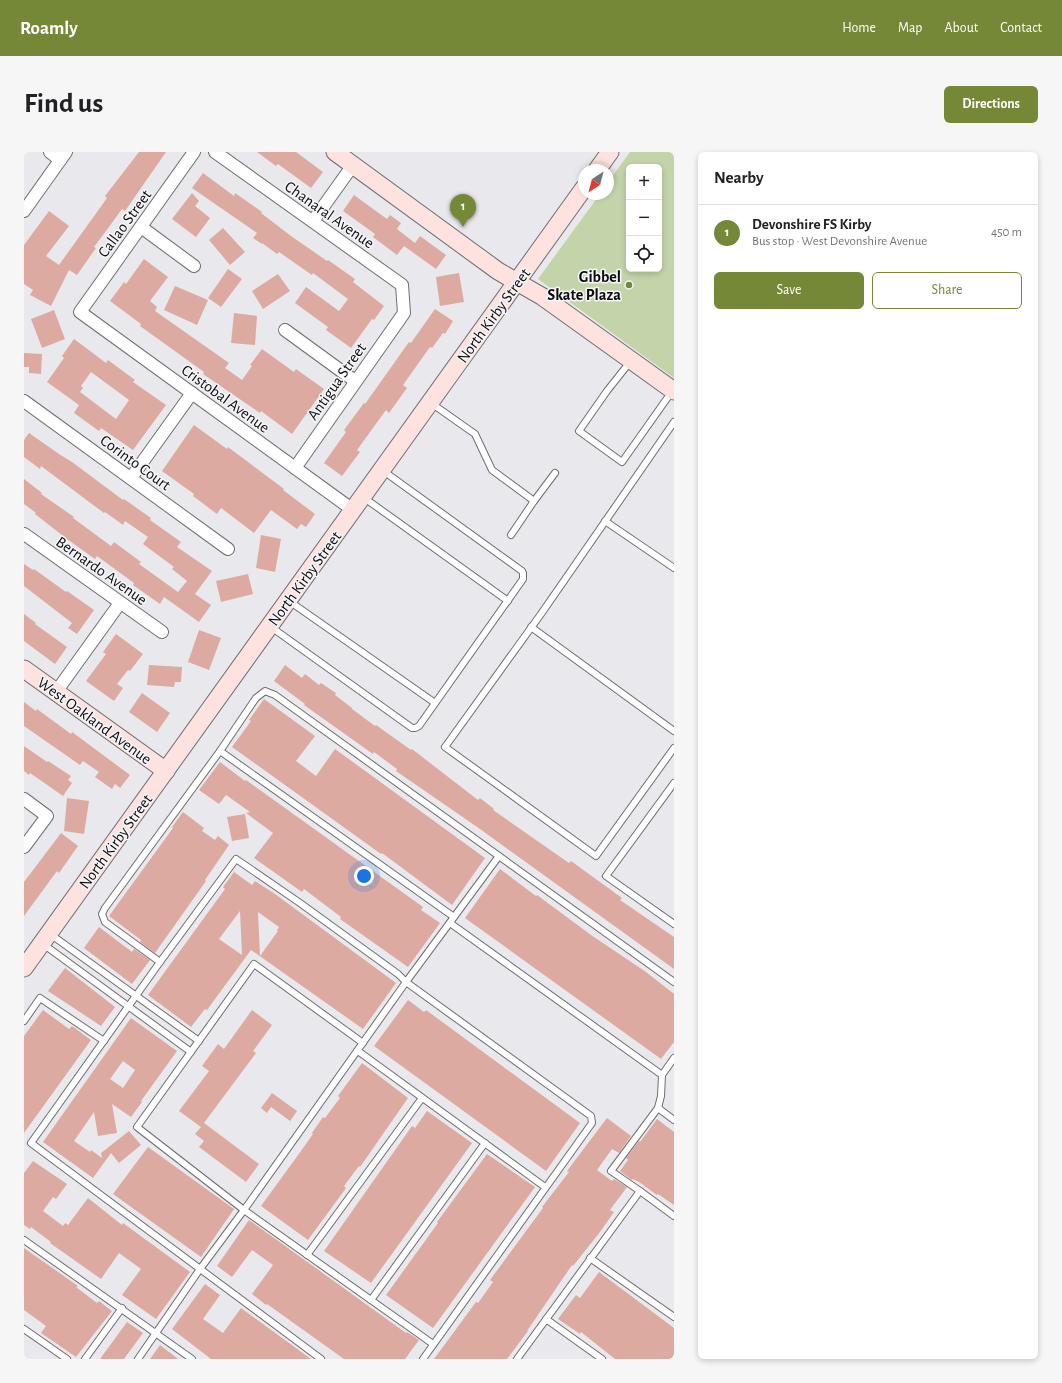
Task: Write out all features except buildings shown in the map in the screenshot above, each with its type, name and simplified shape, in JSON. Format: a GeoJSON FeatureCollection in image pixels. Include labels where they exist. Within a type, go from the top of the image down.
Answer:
{"type":"FeatureCollection","features":[{"type":"Feature","properties":{"kind":"street"},"geometry":{"type":"LineString","coordinates":[[24,211],[63,156],[50,152]]}},
{"type":"Feature","properties":{"kind":"street","name":"Callao Street"},"geometry":{"type":"LineString","coordinates":[[80,312],[194,152]]}},
{"type":"Feature","properties":{"kind":"street","name":"Chanaral Avenue"},"geometry":{"type":"LineString","coordinates":[[215,152],[402,284],[404,313]]}},
{"type":"Feature","properties":{"kind":"street"},"geometry":{"type":"LineString","coordinates":[[335,152],[498,271],[543,297],[674,390]]}},
{"type":"Feature","properties":{"kind":"street"},"geometry":{"type":"LineString","coordinates":[[601,164],[610,152]]}},
{"type":"Feature","properties":{"kind":"street"},"geometry":{"type":"LineString","coordinates":[[313,221],[352,165]]}},
{"type":"Feature","properties":{"kind":"street","name":"North Kirby Street"},"geometry":{"type":"LineString","coordinates":[[24,968],[578,196]]}},
{"type":"Feature","properties":{"kind":"street"},"geometry":{"type":"LineString","coordinates":[[141,227],[194,266]]}},
{"type":"Feature","properties":{"kind":"street","name":"Cristobal Avenue"},"geometry":{"type":"LineString","coordinates":[[80,312],[294,468],[357,503]]}},
{"type":"Feature","properties":{"kind":"street","name":"Antigua Street"},"geometry":{"type":"LineString","coordinates":[[294,468],[404,313]]}},
{"type":"Feature","properties":{"kind":"street"},"geometry":{"type":"LineString","coordinates":[[285,330],[355,381]]}},
{"type":"Feature","properties":{"kind":"street"},"geometry":{"type":"LineString","coordinates":[[131,478],[192,393]]}},
{"type":"Feature","properties":{"kind":"street","name":"Corinto Court"},"geometry":{"type":"LineString","coordinates":[[24,401],[228,549]]}},
{"type":"Feature","properties":{"kind":"street","name":"Bernardo Avenue"},"geometry":{"type":"LineString","coordinates":[[24,534],[162,632]]}},
{"type":"Feature","properties":{"kind":"street"},"geometry":{"type":"LineString","coordinates":[[56,692],[120,603]]}},
{"type":"Feature","properties":{"kind":"street","name":"West Oakland Avenue"},"geometry":{"type":"LineString","coordinates":[[24,669],[166,771]]}},
{"type":"Feature","properties":{"kind":"street"},"geometry":{"type":"LineString","coordinates":[[24,799],[47,816],[24,847]]}},
{"type":"Feature","properties":{"kind":"lane"},"geometry":{"type":"LineString","coordinates":[[631,360],[579,431],[622,462],[674,390]]}},
{"type":"Feature","properties":{"kind":"lane"},"geometry":{"type":"LineString","coordinates":[[430,402],[475,434],[492,470],[534,501]]}},
{"type":"Feature","properties":{"kind":"lane"},"geometry":{"type":"LineString","coordinates":[[674,422],[445,747],[596,856],[674,748]]}},
{"type":"Feature","properties":{"kind":"lane"},"geometry":{"type":"LineString","coordinates":[[269,626],[412,728],[419,726],[524,579],[522,571],[382,469]]}},
{"type":"Feature","properties":{"kind":"lane"},"geometry":{"type":"LineString","coordinates":[[510,535],[555,473]]}},
{"type":"Feature","properties":{"kind":"lane"},"geometry":{"type":"LineString","coordinates":[[357,503],[508,601]]}},
{"type":"Feature","properties":{"kind":"lane"},"geometry":{"type":"LineString","coordinates":[[605,522],[674,568]]}},
{"type":"Feature","properties":{"kind":"lane"},"geometry":{"type":"LineString","coordinates":[[288,600],[435,703]]}},
{"type":"Feature","properties":{"kind":"lane"},"geometry":{"type":"LineString","coordinates":[[531,627],[674,731]]}},
{"type":"Feature","properties":{"kind":"lane"},"geometry":{"type":"LineString","coordinates":[[160,962],[105,922],[102,914],[256,698],[265,691],[270,693],[674,982]]}},
{"type":"Feature","properties":{"kind":"lane"},"geometry":{"type":"LineString","coordinates":[[220,750],[454,917]]}},
{"type":"Feature","properties":{"kind":"lane"},"geometry":{"type":"LineString","coordinates":[[674,783],[606,876],[674,924]]}},
{"type":"Feature","properties":{"kind":"lane"},"geometry":{"type":"LineString","coordinates":[[138,1359],[200,1269],[498,856]]}},
{"type":"Feature","properties":{"kind":"lane"},"geometry":{"type":"LineString","coordinates":[[321,1359],[31,1143],[160,962],[236,860],[306,907],[398,974],[406,982],[591,1116],[592,1123],[545,1186],[423,1359]]}},
{"type":"Feature","properties":{"kind":"lane"},"geometry":{"type":"LineString","coordinates":[[450,923],[662,1075]]}},
{"type":"Feature","properties":{"kind":"lane"},"geometry":{"type":"LineString","coordinates":[[45,938],[136,996],[199,1041]]}},
{"type":"Feature","properties":{"kind":"lane"},"geometry":{"type":"LineString","coordinates":[[45,938],[129,1007],[191,1052]]}},
{"type":"Feature","properties":{"kind":"lane"},"geometry":{"type":"LineString","coordinates":[[363,1043],[254,964],[137,1127],[244,1210],[433,1344]]}},
{"type":"Feature","properties":{"kind":"lane"},"geometry":{"type":"LineString","coordinates":[[24,1021],[40,998],[104,1041]]}},
{"type":"Feature","properties":{"kind":"lane"},"geometry":{"type":"LineString","coordinates":[[358,1052],[545,1186]]}},
{"type":"Feature","properties":{"kind":"lane"},"geometry":{"type":"LineString","coordinates":[[674,1058],[662,1075],[661,1096],[658,1108],[611,1171],[674,1216]]}},
{"type":"Feature","properties":{"kind":"lane"},"geometry":{"type":"LineString","coordinates":[[307,1255],[422,1098]]}},
{"type":"Feature","properties":{"kind":"lane"},"geometry":{"type":"LineString","coordinates":[[658,1108],[674,1120]]}},
{"type":"Feature","properties":{"kind":"lane"},"geometry":{"type":"LineString","coordinates":[[371,1300],[485,1143]]}},
{"type":"Feature","properties":{"kind":"lane"},"geometry":{"type":"LineString","coordinates":[[517,1359],[640,1191]]}},
{"type":"Feature","properties":{"kind":"lane"},"geometry":{"type":"LineString","coordinates":[[24,1240],[192,1359]]}},
{"type":"Feature","properties":{"kind":"lane"},"geometry":{"type":"LineString","coordinates":[[590,1258],[674,1317]]}},
{"type":"Feature","properties":{"kind":"lane"},"geometry":{"type":"LineString","coordinates":[[85,1359],[122,1308]]}},
{"type":"Feature","properties":{"kind":"lane"},"geometry":{"type":"LineString","coordinates":[[546,1319],[599,1358]]}},
{"type":"Feature","properties":{"kind":"lane"},"geometry":{"type":"LineString","coordinates":[[24,1329],[67,1359]]}},
{"type":"Feature","properties":{"kind":"green space"},"geometry":{"type":"Polygon","coordinates":[[[630,152],[674,152],[674,378],[538,279],[596,200],[614,200],[614,174],[630,152]]]}},
{"type":"Feature","properties":{"kind":"place","name":"Devonshire FS Kirby"},"geometry":{"type":"Point","coordinates":[463,227]}},
{"type":"Feature","properties":{"kind":"place","name":"Gibbel Skate Plaza"},"geometry":{"type":"Point","coordinates":[629,285]}}]}
